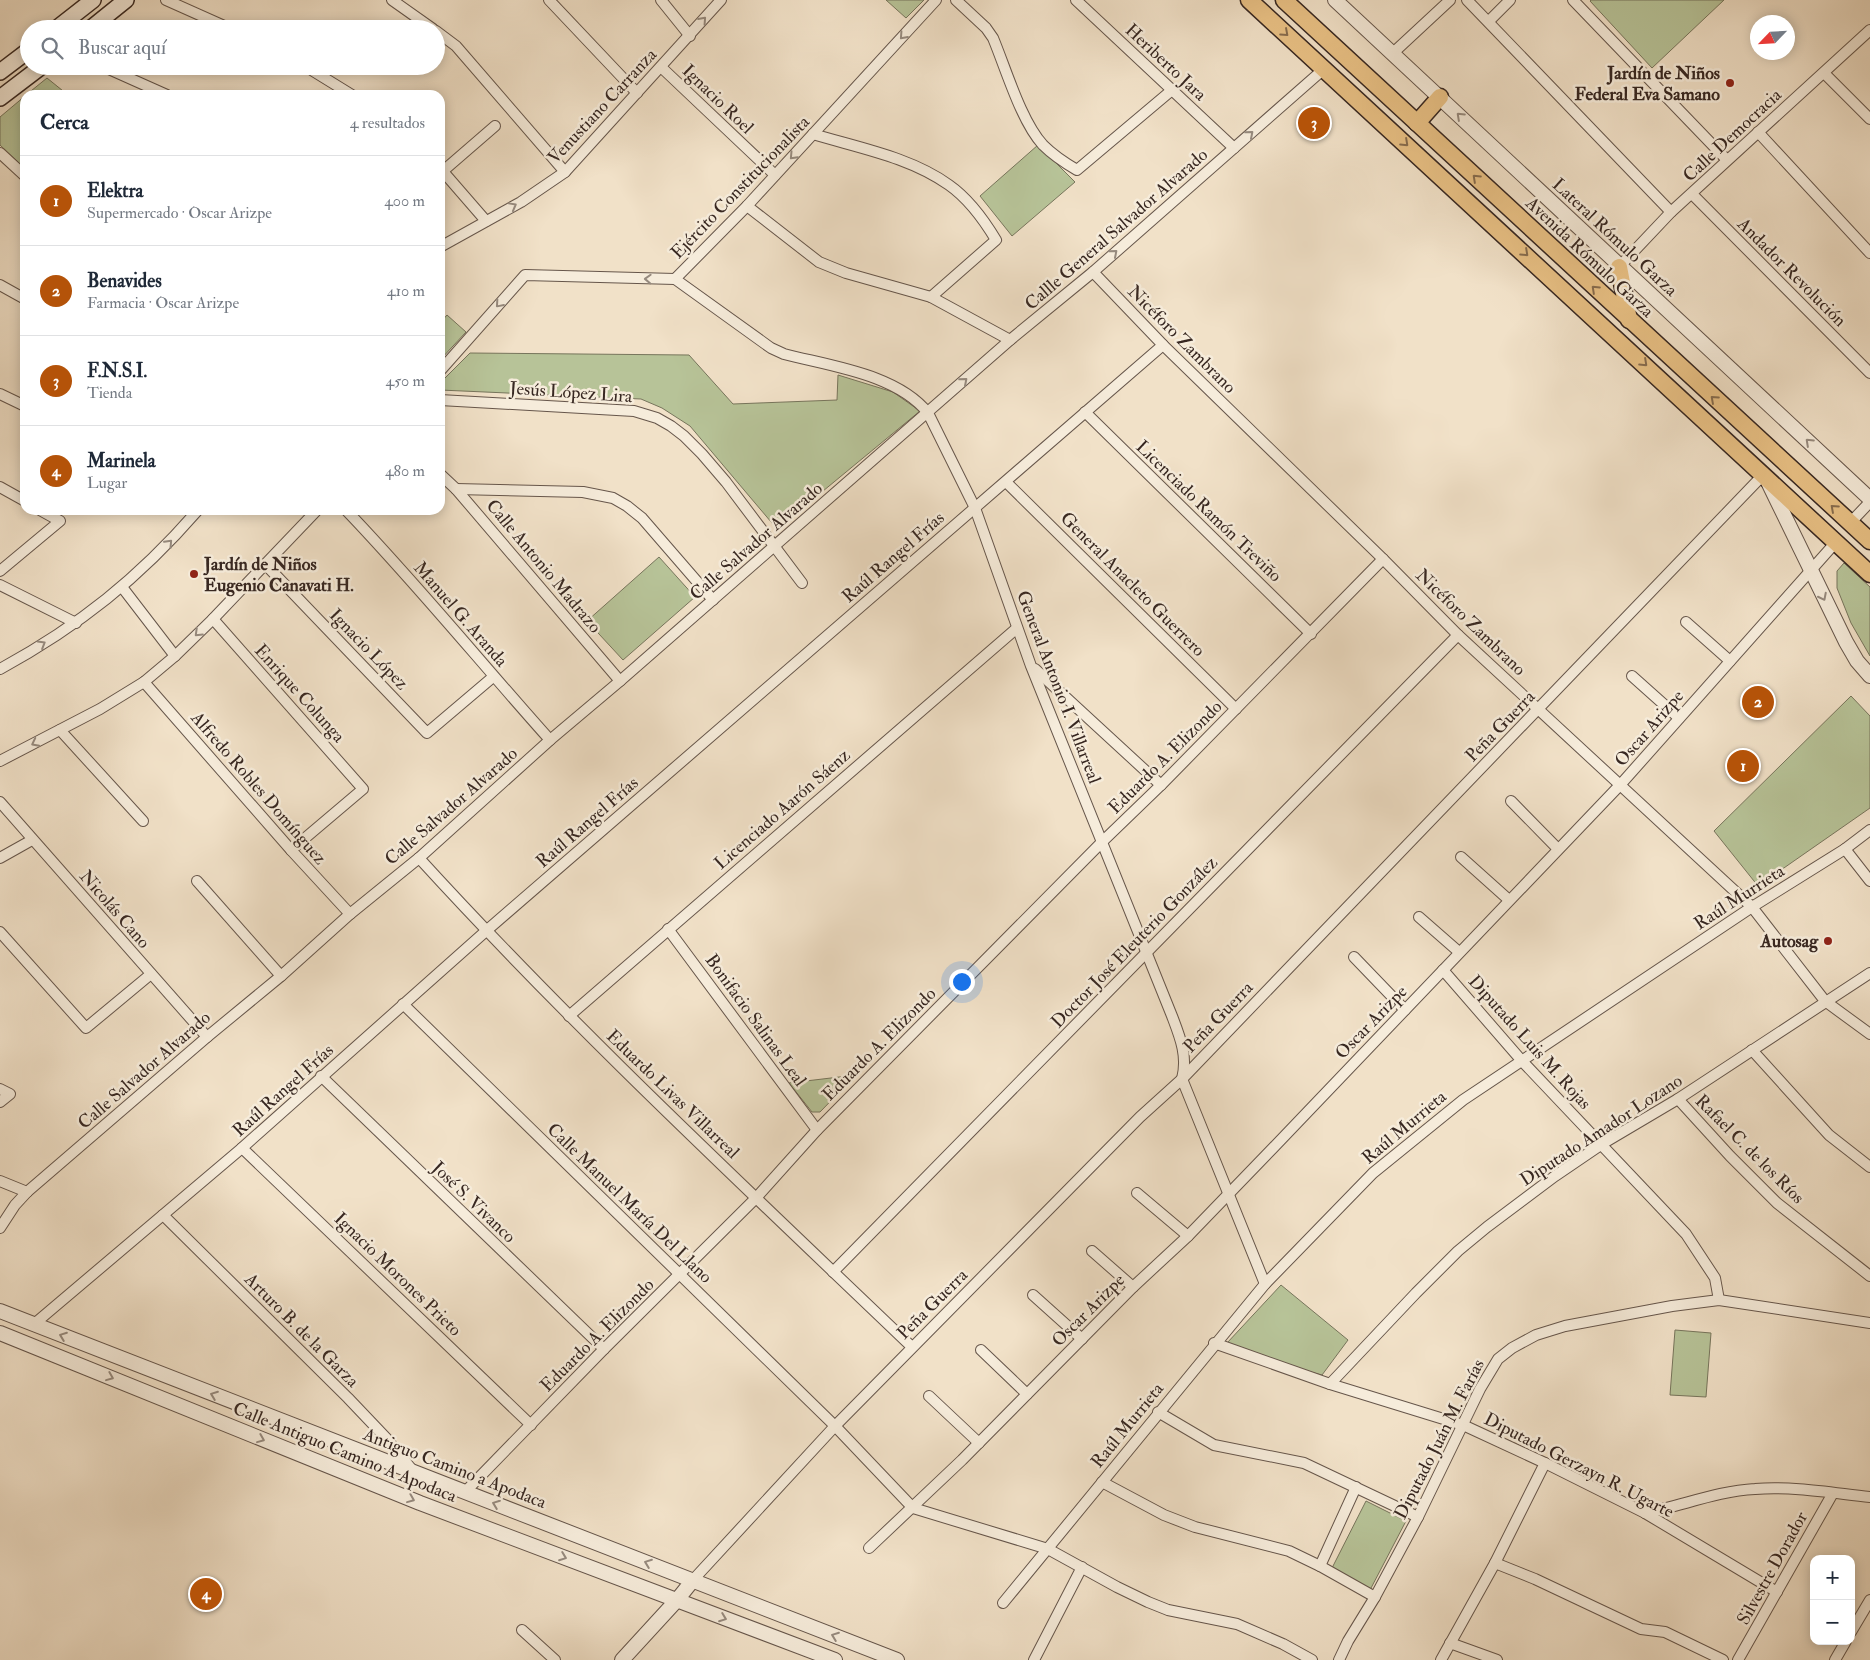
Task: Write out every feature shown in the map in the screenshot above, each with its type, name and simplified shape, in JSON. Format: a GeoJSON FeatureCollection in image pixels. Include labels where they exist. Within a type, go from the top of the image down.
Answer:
{"type":"FeatureCollection","features":[{"type":"Feature","properties":{"kind":"main road"},"geometry":{"type":"LineString","coordinates":[[70,20],[93,0]]}},
{"type":"Feature","properties":{"kind":"main road"},"geometry":{"type":"LineString","coordinates":[[101,20],[126,0]]}},
{"type":"Feature","properties":{"kind":"main road"},"geometry":{"type":"LineString","coordinates":[[1249,0],[1325,68],[1870,574]]}},
{"type":"Feature","properties":{"kind":"main road","name":"Avenida Rómulo Garza"},"geometry":{"type":"LineString","coordinates":[[1284,0],[1870,541]]}},
{"type":"Feature","properties":{"kind":"main road"},"geometry":{"type":"LineString","coordinates":[[0,72],[20,57]]}},
{"type":"Feature","properties":{"kind":"main road"},"geometry":{"type":"LineString","coordinates":[[0,98],[30,75]]}},
{"type":"Feature","properties":{"kind":"main road"},"geometry":{"type":"LineString","coordinates":[[1417,123],[1440,97]]}},
{"type":"Feature","properties":{"kind":"main road"},"geometry":{"type":"LineString","coordinates":[[1619,267],[1629,320]]}},
{"type":"Feature","properties":{"kind":"street"},"geometry":{"type":"LineString","coordinates":[[166,0],[211,20]]}},
{"type":"Feature","properties":{"kind":"street"},"geometry":{"type":"LineString","coordinates":[[392,0],[421,20]]}},
{"type":"Feature","properties":{"kind":"street"},"geometry":{"type":"LineString","coordinates":[[549,0],[637,93]]}},
{"type":"Feature","properties":{"kind":"street"},"geometry":{"type":"LineString","coordinates":[[661,0],[690,36]]}},
{"type":"Feature","properties":{"kind":"street","name":"Venustiano Carranza"},"geometry":{"type":"LineString","coordinates":[[445,244],[521,202],[565,172],[721,0]]}},
{"type":"Feature","properties":{"kind":"street","name":"Ejército Constitucionalista"},"geometry":{"type":"LineString","coordinates":[[445,365],[525,275],[675,279],[814,134],[936,0]]}},
{"type":"Feature","properties":{"kind":"street"},"geometry":{"type":"LineString","coordinates":[[956,0],[986,28],[993,38],[1031,129],[1052,154],[1078,170],[1172,90]]}},
{"type":"Feature","properties":{"kind":"street","name":"Heriberto Jara"},"geometry":{"type":"LineString","coordinates":[[1076,0],[1234,148]]}},
{"type":"Feature","properties":{"kind":"street","name":"Lateral Rómulo Garza"},"geometry":{"type":"LineString","coordinates":[[1336,0],[1870,501]]}},
{"type":"Feature","properties":{"kind":"street"},"geometry":{"type":"LineString","coordinates":[[1393,53],[1450,0]]}},
{"type":"Feature","properties":{"kind":"street"},"geometry":{"type":"LineString","coordinates":[[1467,0],[1671,212]]}},
{"type":"Feature","properties":{"kind":"street"},"geometry":{"type":"LineString","coordinates":[[1489,21],[1510,0]]}},
{"type":"Feature","properties":{"kind":"street"},"geometry":{"type":"LineString","coordinates":[[1579,2],[1727,160]]}},
{"type":"Feature","properties":{"kind":"street","name":"Calle Democracia"},"geometry":{"type":"LineString","coordinates":[[1619,267],[1671,212],[1870,30]]}},
{"type":"Feature","properties":{"kind":"street"},"geometry":{"type":"LineString","coordinates":[[445,38],[456,46],[565,172]]}},
{"type":"Feature","properties":{"kind":"street","name":"Ignacio Roel"},"geometry":{"type":"LineString","coordinates":[[661,67],[775,175]]}},
{"type":"Feature","properties":{"kind":"street","name":"Callle General Salvador Alvarado"},"geometry":{"type":"LineString","coordinates":[[928,413],[1010,340],[1093,272],[1325,68]]}},
{"type":"Feature","properties":{"kind":"street"},"geometry":{"type":"LineString","coordinates":[[1824,73],[1870,119]]}},
{"type":"Feature","properties":{"kind":"street"},"geometry":{"type":"LineString","coordinates":[[122,75],[156,90]]}},
{"type":"Feature","properties":{"kind":"street"},"geometry":{"type":"LineString","coordinates":[[320,75],[344,90]]}},
{"type":"Feature","properties":{"kind":"street"},"geometry":{"type":"LineString","coordinates":[[445,168],[495,126]]}},
{"type":"Feature","properties":{"kind":"street"},"geometry":{"type":"LineString","coordinates":[[1758,132],[1870,253]]}},
{"type":"Feature","properties":{"kind":"street"},"geometry":{"type":"LineString","coordinates":[[814,134],[908,162],[949,185],[964,198],[985,223],[996,240],[931,297]]}},
{"type":"Feature","properties":{"kind":"street"},"geometry":{"type":"LineString","coordinates":[[0,153],[20,171]]}},
{"type":"Feature","properties":{"kind":"street"},"geometry":{"type":"LineString","coordinates":[[445,173],[486,220]]}},
{"type":"Feature","properties":{"kind":"street","name":"Andador Revolución"},"geometry":{"type":"LineString","coordinates":[[1692,194],[1870,374]]}},
{"type":"Feature","properties":{"kind":"street"},"geometry":{"type":"LineString","coordinates":[[746,206],[805,252],[828,267],[931,297],[1010,340]]}},
{"type":"Feature","properties":{"kind":"street","name":"Nicéforo Zambrano"},"geometry":{"type":"LineString","coordinates":[[1093,272],[1163,345],[1383,559],[1458,635],[1752,907],[1825,1002],[1870,1034]]}},
{"type":"Feature","properties":{"kind":"street","name":"General Antonio I. Villarreal"},"geometry":{"type":"LineString","coordinates":[[675,279],[770,348],[784,354],[879,379],[908,394],[928,413],[975,508],[1031,666],[1172,1016],[1184,1049],[1185,1066],[1182,1079],[1265,1284]]}},
{"type":"Feature","properties":{"kind":"street"},"geometry":{"type":"LineString","coordinates":[[0,285],[20,296]]}},
{"type":"Feature","properties":{"kind":"street","name":"Raúl Rangel Frías"},"geometry":{"type":"LineString","coordinates":[[34,1325],[242,1148],[403,1004],[1163,345]]}},
{"type":"Feature","properties":{"kind":"street"},"geometry":{"type":"LineString","coordinates":[[0,394],[20,404]]}},
{"type":"Feature","properties":{"kind":"street","name":"Jesús López Lira"},"geometry":{"type":"LineString","coordinates":[[445,400],[634,411],[657,418],[684,436],[702,454],[775,545],[802,583]]}},
{"type":"Feature","properties":{"kind":"street","name":"Licenciado Ramón Treviño"},"geometry":{"type":"LineString","coordinates":[[1085,412],[1310,634]]}},
{"type":"Feature","properties":{"kind":"street","name":"Calle Salvador Alvarado"},"geometry":{"type":"LineString","coordinates":[[0,1228],[15,1205],[27,1192],[281,976],[350,914],[419,858],[550,740],[928,413]]}},
{"type":"Feature","properties":{"kind":"street"},"geometry":{"type":"LineString","coordinates":[[1764,474],[1846,642],[1857,661],[1870,676]]}},
{"type":"Feature","properties":{"kind":"street","name":"Peña Guerra"},"geometry":{"type":"LineString","coordinates":[[693,1580],[835,1426],[1140,1116],[1182,1079],[1764,474]]}},
{"type":"Feature","properties":{"kind":"street","name":"Calle Antonio Madrazo"},"geometry":{"type":"LineString","coordinates":[[445,478],[456,488],[620,681]]}},
{"type":"Feature","properties":{"kind":"street","name":"General Anacleto Guerrero"},"geometry":{"type":"LineString","coordinates":[[1006,482],[1236,709]]}},
{"type":"Feature","properties":{"kind":"street"},"geometry":{"type":"LineString","coordinates":[[0,487],[20,499]]}},
{"type":"Feature","properties":{"kind":"street"},"geometry":{"type":"LineString","coordinates":[[456,488],[583,492],[613,498],[642,518],[713,600]]}},
{"type":"Feature","properties":{"kind":"street"},"geometry":{"type":"LineString","coordinates":[[1850,523],[1870,501]]}},
{"type":"Feature","properties":{"kind":"street"},"geometry":{"type":"LineString","coordinates":[[0,571],[60,521],[49,515]]}},
{"type":"Feature","properties":{"kind":"street"},"geometry":{"type":"LineString","coordinates":[[0,669],[76,623],[122,587],[160,552],[193,515]]}},
{"type":"Feature","properties":{"kind":"street"},"geometry":{"type":"LineString","coordinates":[[0,760],[100,710],[144,682],[175,656],[213,619],[311,515]]}},
{"type":"Feature","properties":{"kind":"street","name":"Manuel G. Aranda"},"geometry":{"type":"LineString","coordinates":[[351,515],[391,558],[550,740]]}},
{"type":"Feature","properties":{"kind":"street","name":"Oscar Arizpe"},"geometry":{"type":"LineString","coordinates":[[870,1548],[979,1443],[1133,1287],[1188,1236],[1229,1194],[1621,784],[1836,542]]}},
{"type":"Feature","properties":{"kind":"street","name":"Eduardo A. Elizondo"},"geometry":{"type":"LineString","coordinates":[[465,1492],[604,1349],[756,1198],[817,1130],[1383,559]]}},
{"type":"Feature","properties":{"kind":"street","name":"Ignacio López"},"geometry":{"type":"LineString","coordinates":[[266,565],[427,733],[493,676]]}},
{"type":"Feature","properties":{"kind":"street"},"geometry":{"type":"LineString","coordinates":[[0,584],[76,623]]}},
{"type":"Feature","properties":{"kind":"street"},"geometry":{"type":"LineString","coordinates":[[122,587],[175,656]]}},
{"type":"Feature","properties":{"kind":"street","name":"Enrique Colunga"},"geometry":{"type":"LineString","coordinates":[[213,619],[363,789],[291,850]]}},
{"type":"Feature","properties":{"kind":"street"},"geometry":{"type":"LineString","coordinates":[[1686,622],[1730,661]]}},
{"type":"Feature","properties":{"kind":"street","name":"Licenciado Aarón Sáenz"},"geometry":{"type":"LineString","coordinates":[[568,1016],[1017,628]]}},
{"type":"Feature","properties":{"kind":"street","name":"Doctor José Eleuterio González"},"geometry":{"type":"LineString","coordinates":[[833,1272],[1458,635]]}},
{"type":"Feature","properties":{"kind":"street"},"geometry":{"type":"LineString","coordinates":[[1031,666],[1161,785]]}},
{"type":"Feature","properties":{"kind":"street"},"geometry":{"type":"LineString","coordinates":[[1632,676],[1679,718]]}},
{"type":"Feature","properties":{"kind":"street","name":"Alfredo Robles Domínguez"},"geometry":{"type":"LineString","coordinates":[[144,682],[291,850],[350,914]]}},
{"type":"Feature","properties":{"kind":"street"},"geometry":{"type":"LineString","coordinates":[[60,730],[143,821]]}},
{"type":"Feature","properties":{"kind":"street","name":"Nicolás Cano"},"geometry":{"type":"LineString","coordinates":[[0,802],[207,1037]]}},
{"type":"Feature","properties":{"kind":"street"},"geometry":{"type":"LineString","coordinates":[[1511,802],[1558,849]]}},
{"type":"Feature","properties":{"kind":"street","name":"Raúl Murrieta"},"geometry":{"type":"LineString","coordinates":[[1003,1603],[1214,1343],[1265,1284],[1374,1173],[1463,1100],[1752,907],[1845,849],[1870,830]]}},
{"type":"Feature","properties":{"kind":"street"},"geometry":{"type":"LineString","coordinates":[[0,858],[32,840]]}},
{"type":"Feature","properties":{"kind":"street"},"geometry":{"type":"LineString","coordinates":[[1845,849],[1870,881]]}},
{"type":"Feature","properties":{"kind":"street"},"geometry":{"type":"LineString","coordinates":[[1461,857],[1509,900]]}},
{"type":"Feature","properties":{"kind":"street","name":"Eduardo Livas Villarreal"},"geometry":{"type":"LineString","coordinates":[[419,858],[486,932],[568,1016],[912,1347]]}},
{"type":"Feature","properties":{"kind":"street"},"geometry":{"type":"LineString","coordinates":[[198,881],[281,976]]}},
{"type":"Feature","properties":{"kind":"street"},"geometry":{"type":"LineString","coordinates":[[1420,917],[1459,952]]}},
{"type":"Feature","properties":{"kind":"street","name":"Bonifacio Salinas Leal"},"geometry":{"type":"LineString","coordinates":[[668,929],[817,1130]]}},
{"type":"Feature","properties":{"kind":"street"},"geometry":{"type":"LineString","coordinates":[[0,932],[86,1028],[151,974]]}},
{"type":"Feature","properties":{"kind":"street"},"geometry":{"type":"LineString","coordinates":[[1354,957],[1405,1010]]}},
{"type":"Feature","properties":{"kind":"street","name":"Diputado Luis M. Rojas"},"geometry":{"type":"LineString","coordinates":[[1443,970],[1522,1061],[1686,1234],[1715,1278],[1719,1300]]}},
{"type":"Feature","properties":{"kind":"street","name":"Diputado Amador Lozano"},"geometry":{"type":"LineString","coordinates":[[1330,1384],[1382,1326],[1458,1251],[1487,1227],[1555,1176],[1602,1144],[1678,1099],[1870,973]]}},
{"type":"Feature","properties":{"kind":"street","name":"Calle Manuel María Del Llano"},"geometry":{"type":"LineString","coordinates":[[403,1004],[835,1426],[913,1508]]}},
{"type":"Feature","properties":{"kind":"street"},"geometry":{"type":"LineString","coordinates":[[1752,1050],[1828,1135],[1870,1167]]}},
{"type":"Feature","properties":{"kind":"street","name":"José S. Vivanco"},"geometry":{"type":"LineString","coordinates":[[321,1076],[604,1349]]}},
{"type":"Feature","properties":{"kind":"street"},"geometry":{"type":"LineString","coordinates":[[0,1102],[5,1092]]}},
{"type":"Feature","properties":{"kind":"street","name":"Rafael C. de los Ríos"},"geometry":{"type":"LineString","coordinates":[[1678,1099],[1730,1156],[1778,1203],[1870,1276]]}},
{"type":"Feature","properties":{"kind":"street","name":"Ignacio Morones Prieto"},"geometry":{"type":"LineString","coordinates":[[242,1148],[531,1425]]}},
{"type":"Feature","properties":{"kind":"street"},"geometry":{"type":"LineString","coordinates":[[0,1181],[27,1192]]}},
{"type":"Feature","properties":{"kind":"street"},"geometry":{"type":"LineString","coordinates":[[1137,1193],[1188,1236]]}},
{"type":"Feature","properties":{"kind":"street","name":"Arturo B. de la Garza"},"geometry":{"type":"LineString","coordinates":[[163,1215],[348,1398],[387,1439],[414,1472]]}},
{"type":"Feature","properties":{"kind":"street"},"geometry":{"type":"LineString","coordinates":[[1092,1251],[1133,1287]]}},
{"type":"Feature","properties":{"kind":"street"},"geometry":{"type":"LineString","coordinates":[[1033,1295],[1082,1339]]}},
{"type":"Feature","properties":{"kind":"street","name":"Diputado Juán M. Farías"},"geometry":{"type":"LineString","coordinates":[[1339,1660],[1418,1517],[1480,1389],[1498,1359],[1512,1348],[1536,1335],[1565,1326],[1672,1306],[1719,1300],[1870,1323]]}},
{"type":"Feature","properties":{"kind":"street","name":"Antiguo Camino a Apodaca"},"geometry":{"type":"LineString","coordinates":[[0,1311],[897,1660]]}},
{"type":"Feature","properties":{"kind":"street","name":"Calle Antiguo Camino A Apodaca"},"geometry":{"type":"LineString","coordinates":[[0,1333],[420,1503],[835,1660]]}},
{"type":"Feature","properties":{"kind":"street","name":"Diputado Gerzayn R. Ugarte"},"geometry":{"type":"LineString","coordinates":[[1214,1343],[1330,1384],[1463,1425],[1645,1513],[1777,1592]]}},
{"type":"Feature","properties":{"kind":"street"},"geometry":{"type":"LineString","coordinates":[[981,1350],[1027,1394]]}},
{"type":"Feature","properties":{"kind":"street"},"geometry":{"type":"LineString","coordinates":[[929,1396],[979,1443]]}},
{"type":"Feature","properties":{"kind":"street"},"geometry":{"type":"LineString","coordinates":[[1158,1412],[1214,1445],[1304,1463],[1418,1517]]}},
{"type":"Feature","properties":{"kind":"street"},"geometry":{"type":"LineString","coordinates":[[1441,1660],[1495,1563],[1545,1463]]}},
{"type":"Feature","properties":{"kind":"street"},"geometry":{"type":"LineString","coordinates":[[1102,1482],[1164,1515],[1212,1532],[1289,1551],[1375,1597]]}},
{"type":"Feature","properties":{"kind":"street"},"geometry":{"type":"LineString","coordinates":[[1320,1566],[1356,1487]]}},
{"type":"Feature","properties":{"kind":"street"},"geometry":{"type":"LineString","coordinates":[[1645,1513],[1712,1496],[1755,1488],[1789,1489],[1870,1497]]}},
{"type":"Feature","properties":{"kind":"street","name":"Silvestre Dorador"},"geometry":{"type":"LineString","coordinates":[[1738,1660],[1833,1493]]}},
{"type":"Feature","properties":{"kind":"street"},"geometry":{"type":"LineString","coordinates":[[913,1508],[1048,1549],[1117,1587],[1168,1610],[1237,1624],[1283,1644],[1312,1660]]}},
{"type":"Feature","properties":{"kind":"street"},"geometry":{"type":"LineString","coordinates":[[1495,1563],[1535,1579],[1640,1629],[1665,1632],[1723,1660]]}},
{"type":"Feature","properties":{"kind":"street"},"geometry":{"type":"LineString","coordinates":[[1038,1659],[1082,1567]]}},
{"type":"Feature","properties":{"kind":"street"},"geometry":{"type":"LineString","coordinates":[[622,1660],[693,1580]]}},
{"type":"Feature","properties":{"kind":"street"},"geometry":{"type":"LineString","coordinates":[[1855,1625],[1870,1600]]}},
{"type":"Feature","properties":{"kind":"street"},"geometry":{"type":"LineString","coordinates":[[522,1630],[554,1660]]}},
{"type":"Feature","properties":{"kind":"street"},"geometry":{"type":"LineString","coordinates":[[1450,1643],[1497,1660]]}},
{"type":"Feature","properties":{"kind":"street"},"geometry":{"type":"LineString","coordinates":[[1835,1660],[1844,1645]]}},
{"type":"Feature","properties":{"kind":"green space"},"geometry":{"type":"Polygon","coordinates":[[[886,0],[924,0],[906,18],[886,0]]]}},
{"type":"Feature","properties":{"kind":"green space"},"geometry":{"type":"Polygon","coordinates":[[[1591,0],[1724,0],[1652,68],[1591,0]]]}},
{"type":"Feature","properties":{"kind":"green space"},"geometry":{"type":"Polygon","coordinates":[[[47,78],[62,90],[32,90],[47,78]]]}},
{"type":"Feature","properties":{"kind":"green space"},"geometry":{"type":"Polygon","coordinates":[[[20,100],[20,164],[0,145],[0,117],[20,100]]]}},
{"type":"Feature","properties":{"kind":"green space"},"geometry":{"type":"Polygon","coordinates":[[[1038,145],[1075,182],[1012,236],[980,196],[1038,145]]]}},
{"type":"Feature","properties":{"kind":"green space"},"geometry":{"type":"Polygon","coordinates":[[[447,315],[466,332],[445,355],[445,317],[447,315]]]}},
{"type":"Feature","properties":{"kind":"green space"},"geometry":{"type":"Polygon","coordinates":[[[470,353],[689,355],[733,404],[837,400],[838,375],[893,392],[920,411],[777,529],[690,426],[662,408],[641,399],[445,390],[445,378],[470,353]]]}},
{"type":"Feature","properties":{"kind":"green space"},"geometry":{"type":"Polygon","coordinates":[[[659,557],[695,597],[623,660],[587,621],[659,557]]]}},
{"type":"Feature","properties":{"kind":"green space"},"geometry":{"type":"Polygon","coordinates":[[[1844,563],[1870,587],[1870,656],[1851,623],[1837,588],[1837,571],[1844,563]]]}},
{"type":"Feature","properties":{"kind":"green space"},"geometry":{"type":"Polygon","coordinates":[[[1851,696],[1870,716],[1870,808],[1758,886],[1714,831],[1851,696]]]}},
{"type":"Feature","properties":{"kind":"green space"},"geometry":{"type":"Polygon","coordinates":[[[856,1075],[820,1112],[812,1112],[789,1083],[856,1075]]]}},
{"type":"Feature","properties":{"kind":"green space"},"geometry":{"type":"Polygon","coordinates":[[[1281,1285],[1348,1340],[1322,1375],[1263,1360],[1227,1343],[1281,1285]]]}},
{"type":"Feature","properties":{"kind":"green space"},"geometry":{"type":"Polygon","coordinates":[[[1675,1330],[1711,1333],[1706,1397],[1670,1395],[1675,1330]]]}},
{"type":"Feature","properties":{"kind":"green space"},"geometry":{"type":"Polygon","coordinates":[[[1366,1501],[1406,1521],[1370,1590],[1331,1570],[1366,1501]]]}},
{"type":"Feature","properties":{"kind":"place","name":"Jardín de Niños Federal Eva Samano"},"geometry":{"type":"Point","coordinates":[1730,83]}},
{"type":"Feature","properties":{"kind":"place","name":"F.N.S.I."},"geometry":{"type":"Point","coordinates":[1314,123]}},
{"type":"Feature","properties":{"kind":"place","name":"Jardín de Niños Eugenio Canavati H."},"geometry":{"type":"Point","coordinates":[194,574]}},
{"type":"Feature","properties":{"kind":"place","name":"Benavides"},"geometry":{"type":"Point","coordinates":[1758,702]}},
{"type":"Feature","properties":{"kind":"place","name":"Elektra"},"geometry":{"type":"Point","coordinates":[1743,766]}},
{"type":"Feature","properties":{"kind":"place","name":"Autosag"},"geometry":{"type":"Point","coordinates":[1828,941]}},
{"type":"Feature","properties":{"kind":"place","name":"Marinela"},"geometry":{"type":"Point","coordinates":[206,1594]}}]}
